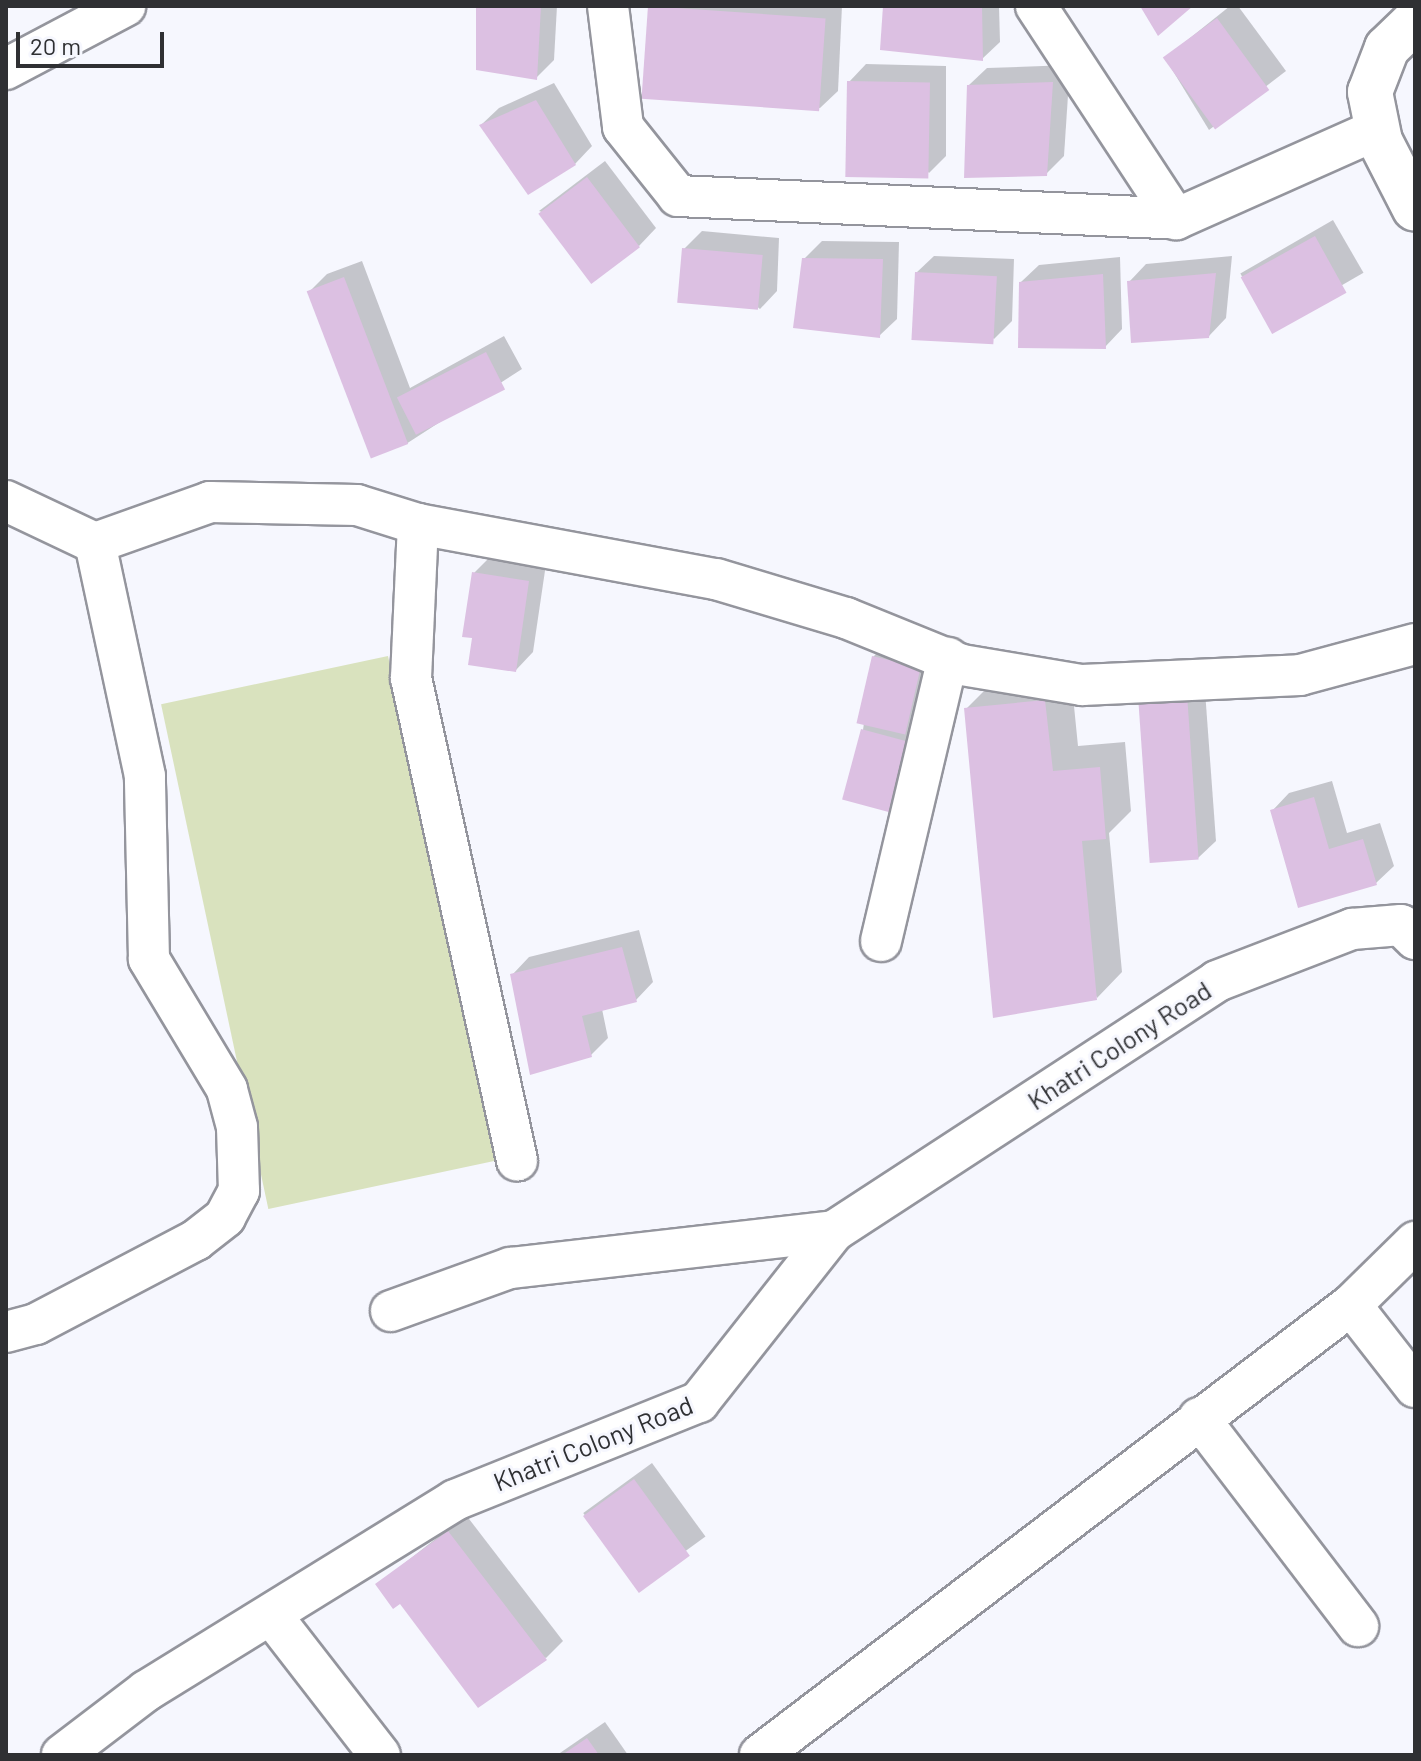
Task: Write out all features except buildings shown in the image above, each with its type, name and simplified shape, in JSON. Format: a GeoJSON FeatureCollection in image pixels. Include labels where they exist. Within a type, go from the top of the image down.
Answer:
{"type":"FeatureCollection","features":[{"type":"Feature","properties":{"kind":"street"},"geometry":{"type":"LineString","coordinates":[[6,69],[125,6]]}},
{"type":"Feature","properties":{"kind":"street"},"geometry":{"type":"LineString","coordinates":[[608,6],[623,127],[678,196],[1176,219],[1378,129]]}},
{"type":"Feature","properties":{"kind":"street"},"geometry":{"type":"LineString","coordinates":[[1036,6],[1176,219]]}},
{"type":"Feature","properties":{"kind":"street"},"geometry":{"type":"LineString","coordinates":[[1415,21],[1387,48],[1370,92],[1378,129],[1415,209]]}},
{"type":"Feature","properties":{"kind":"street"},"geometry":{"type":"LineString","coordinates":[[6,501],[95,543],[210,502],[357,505],[418,524],[716,579],[948,658],[1082,685],[1300,675],[1415,644]]}},
{"type":"Feature","properties":{"kind":"street"},"geometry":{"type":"LineString","coordinates":[[418,524],[411,678],[517,1161]]}},
{"type":"Feature","properties":{"kind":"street"},"geometry":{"type":"LineString","coordinates":[[6,1332],[36,1324],[196,1240],[225,1217],[239,1191],[237,1127],[227,1089],[149,959],[145,776],[95,543]]}},
{"type":"Feature","properties":{"kind":"street"},"geometry":{"type":"LineString","coordinates":[[881,941],[948,658]]}},
{"type":"Feature","properties":{"kind":"street","name":"Khatri Colony Road"},"geometry":{"type":"LineString","coordinates":[[62,1755],[146,1691],[272,1616],[455,1500],[699,1402],[834,1231],[1217,981],[1352,929],[1401,925],[1415,939]]}},
{"type":"Feature","properties":{"kind":"street"},"geometry":{"type":"LineString","coordinates":[[391,1311],[510,1268],[834,1231]]}},
{"type":"Feature","properties":{"kind":"street"},"geometry":{"type":"LineString","coordinates":[[760,1755],[1351,1305],[1415,1242]]}},
{"type":"Feature","properties":{"kind":"street"},"geometry":{"type":"LineString","coordinates":[[1351,1305],[1415,1387]]}},
{"type":"Feature","properties":{"kind":"street"},"geometry":{"type":"LineString","coordinates":[[1199,1418],[1358,1626]]}},
{"type":"Feature","properties":{"kind":"street"},"geometry":{"type":"LineString","coordinates":[[272,1616],[380,1755]]}},
{"type":"Feature","properties":{"kind":"green space"},"geometry":{"type":"Polygon","coordinates":[[[388,656],[495,1161],[268,1209],[161,704],[388,656]]]}}]}
